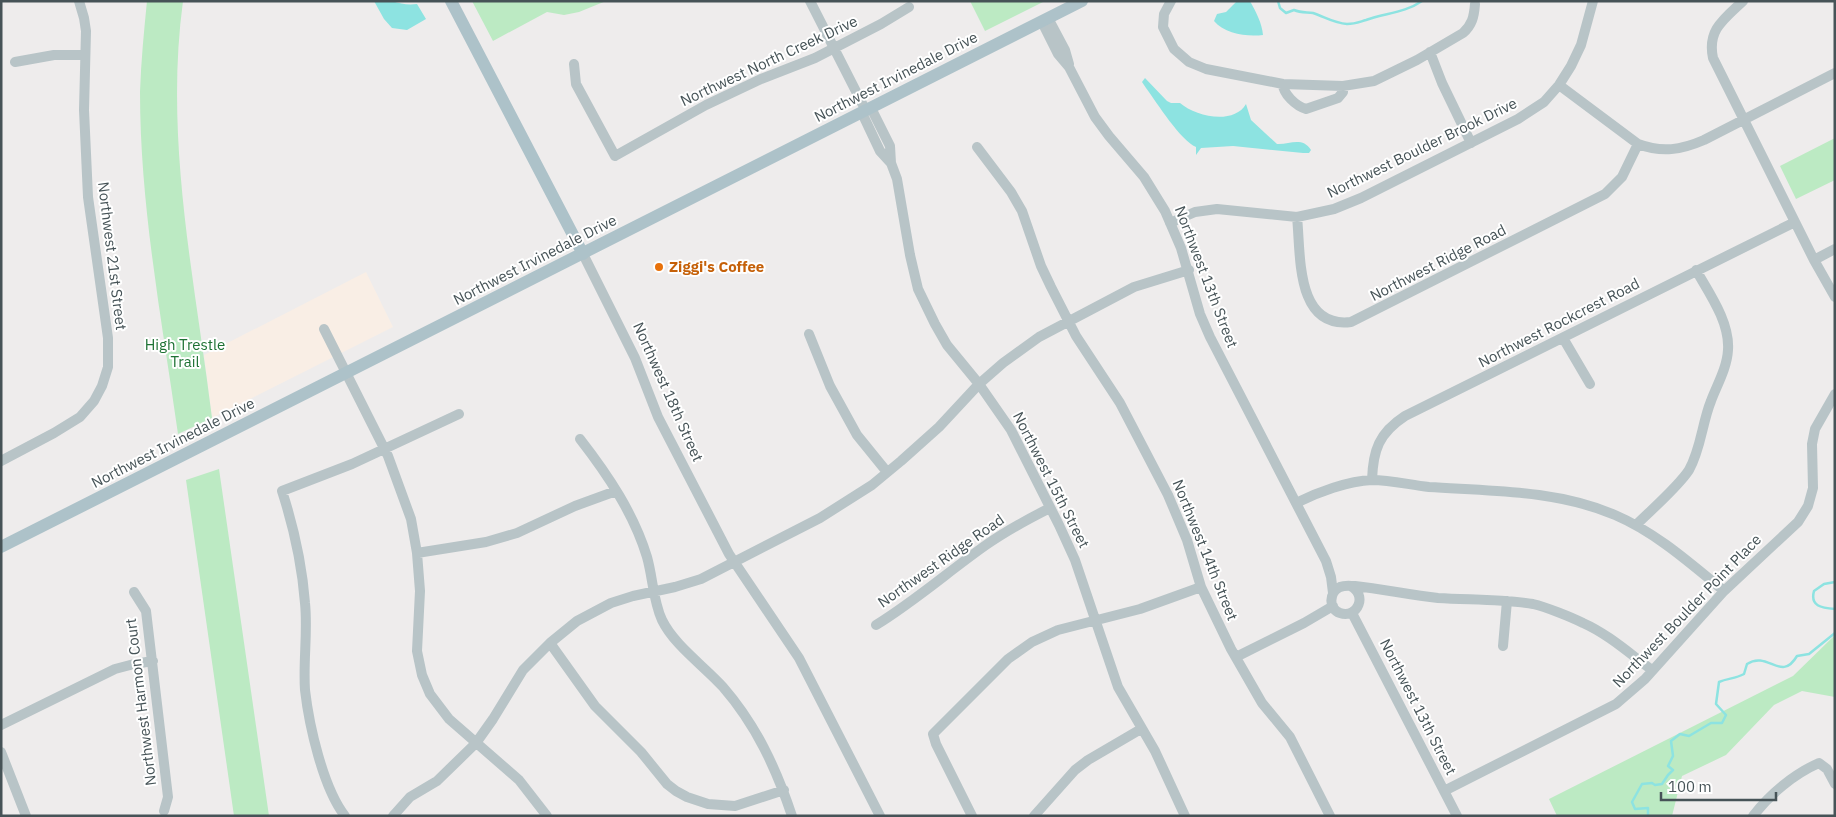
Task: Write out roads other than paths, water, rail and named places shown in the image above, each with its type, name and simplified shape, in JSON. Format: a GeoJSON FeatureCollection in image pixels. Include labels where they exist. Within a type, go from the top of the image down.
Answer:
{"type":"FeatureCollection","features":[{"type":"Feature","properties":{"kind":"main road","name":"Northwest 18th Street"},"geometry":{"type":"LineString","coordinates":[[450,1],[583,254]]}},
{"type":"Feature","properties":{"kind":"main road","name":"Northwest Irvinedale Drive"},"geometry":{"type":"LineString","coordinates":[[1,547],[1082,1]]}},
{"type":"Feature","properties":{"kind":"street","name":"Northwest 21st Street"},"geometry":{"type":"LineString","coordinates":[[1,461],[80,417],[98,394],[108,367],[108,338],[88,197],[84,110],[84,18],[79,1]]}},
{"type":"Feature","properties":{"kind":"street","name":"Northwest 15th Street"},"geometry":{"type":"LineString","coordinates":[[810,1],[866,111],[890,146],[891,163],[897,179],[918,289],[947,345],[980,384],[1011,430],[1076,560],[1118,687],[1155,751],[1185,816]]}},
{"type":"Feature","properties":{"kind":"street"},"geometry":{"type":"LineString","coordinates":[[1171,1],[1164,14],[1163,27],[1174,49],[1189,62],[1206,69],[1283,84],[1343,86],[1374,81],[1463,34],[1470,27],[1473,20],[1475,4]]}},
{"type":"Feature","properties":{"kind":"street","name":"Northwest Boulder Brook Drive"},"geometry":{"type":"LineString","coordinates":[[1170,223],[1195,212],[1217,208],[1297,217],[1334,209],[1351,203],[1531,111],[1544,102],[1559,85],[1571,66],[1580,45],[1593,1]]}},
{"type":"Feature","properties":{"kind":"street"},"geometry":{"type":"LineString","coordinates":[[1743,1],[1717,27],[1713,35],[1711,50],[1715,62],[1814,260],[1835,297]]}},
{"type":"Feature","properties":{"kind":"street","name":"Northwest North Creek Drive"},"geometry":{"type":"LineString","coordinates":[[574,64],[576,84],[615,156],[726,94],[834,49],[909,7]]}},
{"type":"Feature","properties":{"kind":"street","name":"Northwest 13th Street"},"geometry":{"type":"LineString","coordinates":[[1045,20],[1065,50],[1069,67],[1095,117],[1144,177],[1170,223],[1189,270],[1200,314],[1326,561],[1333,592]]}},
{"type":"Feature","properties":{"kind":"street"},"geometry":{"type":"LineString","coordinates":[[1430,52],[1470,143]]}},
{"type":"Feature","properties":{"kind":"street"},"geometry":{"type":"LineString","coordinates":[[15,62],[54,55],[85,56]]}},
{"type":"Feature","properties":{"kind":"street"},"geometry":{"type":"LineString","coordinates":[[1559,85],[1638,144],[1661,150],[1686,148],[1835,73]]}},
{"type":"Feature","properties":{"kind":"street"},"geometry":{"type":"LineString","coordinates":[[1283,84],[1285,92],[1298,105],[1306,109],[1338,98],[1341,95],[1343,86]]}},
{"type":"Feature","properties":{"kind":"street","name":"Northwest Ridge Road"},"geometry":{"type":"LineString","coordinates":[[1297,217],[1301,271],[1311,303],[1320,315],[1327,320],[1343,323],[1351,322],[1605,194],[1622,177],[1638,144]]}},
{"type":"Feature","properties":{"kind":"street","name":"Northwest 14th Street"},"geometry":{"type":"LineString","coordinates":[[977,147],[1011,192],[1022,211],[1041,266],[1068,321],[1120,404],[1168,495],[1187,540],[1201,587],[1236,657],[1262,703],[1290,737],[1330,816]]}},
{"type":"Feature","properties":{"kind":"street","name":"Northwest Rockcrest Road"},"geometry":{"type":"LineString","coordinates":[[1372,480],[1372,462],[1382,435],[1405,416],[1795,222]]}},
{"type":"Feature","properties":{"kind":"street"},"geometry":{"type":"LineString","coordinates":[[1814,260],[1835,249]]}},
{"type":"Feature","properties":{"kind":"street","name":"Northwest 18th Street"},"geometry":{"type":"LineString","coordinates":[[583,254],[635,358],[658,416],[734,563],[799,658],[880,816]]}},
{"type":"Feature","properties":{"kind":"street"},"geometry":{"type":"LineString","coordinates":[[393,816],[410,798],[438,780],[476,743],[523,670],[550,643],[593,611],[632,596],[701,579],[820,518],[844,504],[887,472],[938,427],[980,384],[1023,348],[1068,321],[1134,287],[1189,270]]}},
{"type":"Feature","properties":{"kind":"street"},"geometry":{"type":"LineString","coordinates":[[1636,525],[1689,470],[1710,403],[1722,374],[1728,350],[1725,328],[1713,300],[1696,270]]}},
{"type":"Feature","properties":{"kind":"street"},"geometry":{"type":"LineString","coordinates":[[324,329],[385,449],[398,479],[411,519],[418,553],[420,591],[418,652],[422,675],[430,694],[449,719],[519,780],[546,816]]}},
{"type":"Feature","properties":{"kind":"street"},"geometry":{"type":"LineString","coordinates":[[809,334],[830,386],[857,435],[887,472]]}},
{"type":"Feature","properties":{"kind":"street"},"geometry":{"type":"LineString","coordinates":[[1563,338],[1590,384]]}},
{"type":"Feature","properties":{"kind":"street","name":"Northwest Boulder Point Place"},"geometry":{"type":"LineString","coordinates":[[1444,792],[1616,704],[1644,679],[1724,591],[1798,522],[1808,506],[1813,488],[1812,444],[1815,429],[1835,394]]}},
{"type":"Feature","properties":{"kind":"street"},"geometry":{"type":"LineString","coordinates":[[345,816],[329,790],[310,718],[306,690],[306,606],[303,574],[296,536],[282,492],[345,467],[459,414]]}},
{"type":"Feature","properties":{"kind":"street"},"geometry":{"type":"LineString","coordinates":[[580,439],[605,472],[638,534],[647,558],[662,619],[667,628],[739,706],[761,740],[775,768],[792,816]]}},
{"type":"Feature","properties":{"kind":"street"},"geometry":{"type":"LineString","coordinates":[[1296,502],[1320,491],[1372,480],[1422,486],[1537,494],[1614,514],[1636,525],[1684,558],[1724,591]]}},
{"type":"Feature","properties":{"kind":"street"},"geometry":{"type":"LineString","coordinates":[[418,553],[486,542],[517,533],[575,506],[616,491]]}},
{"type":"Feature","properties":{"kind":"street","name":"Northwest Ridge Road"},"geometry":{"type":"LineString","coordinates":[[876,625],[1013,527],[1050,508]]}},
{"type":"Feature","properties":{"kind":"street","name":"Northwest 13th Street"},"geometry":{"type":"LineString","coordinates":[[1326,561],[1349,586]]}},
{"type":"Feature","properties":{"kind":"street"},"geometry":{"type":"LineString","coordinates":[[1349,586],[1356,590],[1360,602],[1358,608],[1352,612],[1340,613],[1333,606],[1331,599],[1333,592],[1338,587],[1349,586],[1439,598],[1535,604],[1583,623],[1606,636],[1652,670]]}},
{"type":"Feature","properties":{"kind":"street"},"geometry":{"type":"LineString","coordinates":[[972,816],[936,744],[933,734],[1008,659],[1032,642],[1058,630],[1140,609],[1201,587]]}},
{"type":"Feature","properties":{"kind":"street"},"geometry":{"type":"LineString","coordinates":[[1360,602],[1373,594],[1386,591]]}},
{"type":"Feature","properties":{"kind":"street","name":"Northwest Harmon Court"},"geometry":{"type":"LineString","coordinates":[[134,592],[146,612],[153,661],[168,797],[164,811]]}},
{"type":"Feature","properties":{"kind":"street"},"geometry":{"type":"LineString","coordinates":[[1503,646],[1507,601]]}},
{"type":"Feature","properties":{"kind":"street"},"geometry":{"type":"LineString","coordinates":[[1236,657],[1304,623],[1333,606]]}},
{"type":"Feature","properties":{"kind":"street","name":"Northwest 13th Street"},"geometry":{"type":"LineString","coordinates":[[1352,612],[1457,816]]}},
{"type":"Feature","properties":{"kind":"street"},"geometry":{"type":"LineString","coordinates":[[550,643],[595,706],[635,746],[667,784],[687,797],[708,804],[735,806],[784,790]]}},
{"type":"Feature","properties":{"kind":"street"},"geometry":{"type":"LineString","coordinates":[[1,725],[115,669],[153,661]]}},
{"type":"Feature","properties":{"kind":"street"},"geometry":{"type":"LineString","coordinates":[[1034,816],[1075,770],[1141,728]]}},
{"type":"Feature","properties":{"kind":"street"},"geometry":{"type":"LineString","coordinates":[[1,752],[26,816]]}},
{"type":"Feature","properties":{"kind":"street"},"geometry":{"type":"LineString","coordinates":[[1753,816],[1766,799],[1808,768],[1819,763],[1827,769],[1835,784]]}},
{"type":"Feature","properties":{"kind":"water"},"geometry":{"type":"Polygon","coordinates":[[[374,1],[417,4],[426,19],[407,30],[392,28],[384,19],[374,1]]]}},
{"type":"Feature","properties":{"kind":"water"},"geometry":{"type":"Polygon","coordinates":[[[1237,1],[1250,1],[1260,22],[1263,35],[1230,32],[1214,21],[1217,14],[1226,12],[1237,1]]]}},
{"type":"Feature","properties":{"kind":"water"},"geometry":{"type":"Polygon","coordinates":[[[1145,78],[1167,101],[1180,103],[1195,112],[1205,115],[1224,117],[1233,115],[1246,104],[1251,120],[1277,144],[1299,142],[1304,143],[1311,150],[1309,153],[1303,153],[1233,146],[1201,148],[1196,155],[1196,147],[1176,130],[1142,82],[1145,78]]]}},
{"type":"Feature","properties":{"kind":"waterway"},"geometry":{"type":"LineString","coordinates":[[1278,1],[1280,8],[1286,13],[1294,10],[1313,13],[1347,24],[1402,10],[1422,1]]}},
{"type":"Feature","properties":{"kind":"waterway"},"geometry":{"type":"LineString","coordinates":[[1835,582],[1824,584],[1814,591],[1813,596],[1815,603],[1818,605],[1835,609]]}},
{"type":"Feature","properties":{"kind":"waterway"},"geometry":{"type":"LineString","coordinates":[[1648,816],[1648,808],[1635,809],[1632,802],[1642,784],[1662,784],[1673,770],[1668,766],[1673,756],[1671,741],[1680,734],[1689,736],[1711,723],[1722,723],[1726,715],[1716,704],[1719,682],[1744,674],[1747,664],[1755,661],[1785,667],[1791,664],[1797,656],[1809,654],[1835,633]]}},
{"type":"Feature","properties":{"kind":"place","name":"Ziggi's Coffee"},"geometry":{"type":"Point","coordinates":[659,267]}},
{"type":"Feature","properties":{"kind":"park label","name":"High Trestle Trail"},"geometry":{"type":"Point","coordinates":[185,354]}}]}
